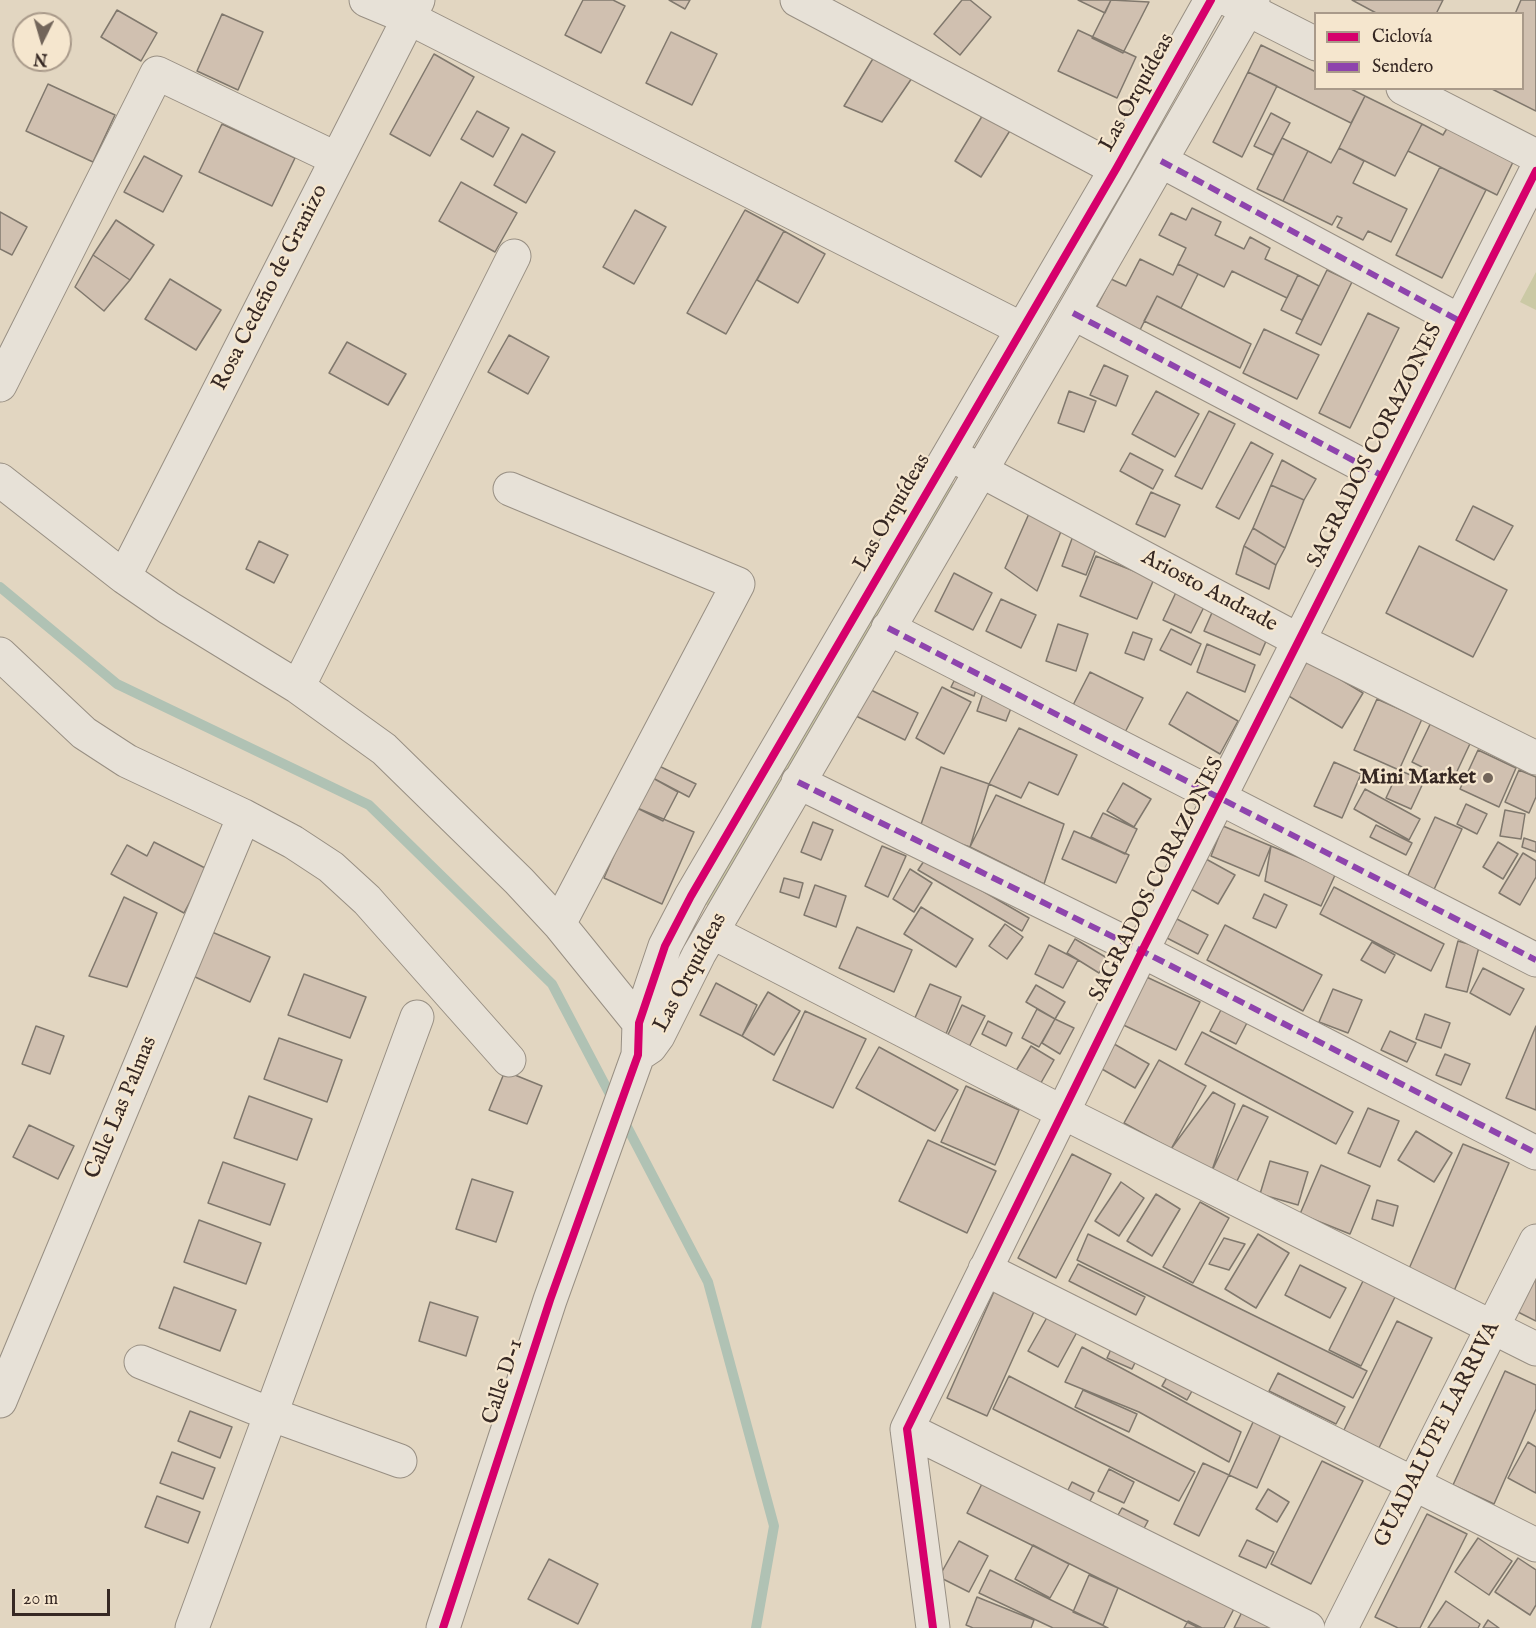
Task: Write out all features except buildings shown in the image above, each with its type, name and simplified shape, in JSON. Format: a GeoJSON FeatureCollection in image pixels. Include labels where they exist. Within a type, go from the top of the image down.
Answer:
{"type":"FeatureCollection","features":[{"type":"Feature","properties":{"kind":"street"},"geometry":{"type":"LineString","coordinates":[[366,0],[413,9],[1023,329]]}},
{"type":"Feature","properties":{"kind":"street"},"geometry":{"type":"LineString","coordinates":[[797,0],[1116,169]]}},
{"type":"Feature","properties":{"kind":"street","name":"Las Orquídeas"},"geometry":{"type":"LineString","coordinates":[[1211,0],[1116,169],[677,922],[661,956],[638,1039],[650,1047],[658,1036],[712,932],[798,782],[1161,161],[1243,3]]}},
{"type":"Feature","properties":{"kind":"street"},"geometry":{"type":"LineString","coordinates":[[1243,3],[1314,43]]}},
{"type":"Feature","properties":{"kind":"street","name":"Rosa Cedeño de Granizo"},"geometry":{"type":"LineString","coordinates":[[124,577],[413,9]]}},
{"type":"Feature","properties":{"kind":"street"},"geometry":{"type":"LineString","coordinates":[[0,386],[157,73],[337,159]]}},
{"type":"Feature","properties":{"kind":"street"},"geometry":{"type":"LineString","coordinates":[[1407,90],[1536,156]]}},
{"type":"Feature","properties":{"kind":"street"},"geometry":{"type":"LineString","coordinates":[[1161,161],[1460,321]]}},
{"type":"Feature","properties":{"kind":"street","name":"SAGRADOS CORAZONES"},"geometry":{"type":"LineString","coordinates":[[907,1429],[1142,951],[1536,171]]}},
{"type":"Feature","properties":{"kind":"street"},"geometry":{"type":"LineString","coordinates":[[298,687],[514,256]]}},
{"type":"Feature","properties":{"kind":"street"},"geometry":{"type":"LineString","coordinates":[[1074,313],[1381,475]]}},
{"type":"Feature","properties":{"kind":"street","name":"Ariosto Andrade"},"geometry":{"type":"LineString","coordinates":[[948,454],[1298,640],[1536,758]]}},
{"type":"Feature","properties":{"kind":"street"},"geometry":{"type":"LineString","coordinates":[[0,480],[124,577],[169,608],[298,687],[384,749],[511,873],[559,924],[638,1039]]}},
{"type":"Feature","properties":{"kind":"street"},"geometry":{"type":"LineString","coordinates":[[510,489],[738,584],[559,924]]}},
{"type":"Feature","properties":{"kind":"street"},"geometry":{"type":"LineString","coordinates":[[888,628],[1536,960]]}},
{"type":"Feature","properties":{"kind":"street"},"geometry":{"type":"LineString","coordinates":[[0,654],[84,733],[118,756],[244,816],[293,842],[331,867],[367,900],[508,1059]]}},
{"type":"Feature","properties":{"kind":"street"},"geometry":{"type":"LineString","coordinates":[[798,782],[1142,951],[1536,1153]]}},
{"type":"Feature","properties":{"kind":"street","name":"Calle Las Palmas"},"geometry":{"type":"LineString","coordinates":[[0,1401],[244,816]]}},
{"type":"Feature","properties":{"kind":"street"},"geometry":{"type":"LineString","coordinates":[[712,932],[1062,1112],[1536,1349]]}},
{"type":"Feature","properties":{"kind":"street"},"geometry":{"type":"LineString","coordinates":[[192,1628],[417,1017]]}},
{"type":"Feature","properties":{"kind":"street","name":"Calle D-1"},"geometry":{"type":"LineString","coordinates":[[442,1628],[638,1039]]}},
{"type":"Feature","properties":{"kind":"street","name":"GUADALUPE LARRIVA"},"geometry":{"type":"LineString","coordinates":[[1341,1628],[1536,1241]]}},
{"type":"Feature","properties":{"kind":"street"},"geometry":{"type":"LineString","coordinates":[[985,1269],[1536,1545]]}},
{"type":"Feature","properties":{"kind":"street"},"geometry":{"type":"LineString","coordinates":[[141,1362],[270,1414],[400,1461]]}},
{"type":"Feature","properties":{"kind":"street"},"geometry":{"type":"LineString","coordinates":[[907,1429],[933,1628]]}},
{"type":"Feature","properties":{"kind":"street"},"geometry":{"type":"LineString","coordinates":[[907,1429],[1308,1628]]}},
{"type":"Feature","properties":{"kind":"shaded area"},"geometry":{"type":"Polygon","coordinates":[[[1536,272],[1536,310],[1520,302],[1536,272]]]}},
{"type":"Feature","properties":{"kind":"shaded area"},"geometry":{"type":"Polygon","coordinates":[[[949,482],[955,485],[711,907],[704,904],[949,482]]]}},
{"type":"Feature","properties":{"kind":"waterway"},"geometry":{"type":"LineString","coordinates":[[0,587],[117,684],[369,805],[552,984],[614,1102]]}},
{"type":"Feature","properties":{"kind":"waterway"},"geometry":{"type":"LineString","coordinates":[[623,1119],[708,1282],[774,1526],[756,1628]]}},
{"type":"Feature","properties":{"kind":"marked path"},"geometry":{"type":"LineString","coordinates":[[1161,161],[1460,321]]}},
{"type":"Feature","properties":{"kind":"marked path"},"geometry":{"type":"LineString","coordinates":[[1073,313],[1381,475]]}},
{"type":"Feature","properties":{"kind":"marked path"},"geometry":{"type":"LineString","coordinates":[[888,628],[1536,960]]}},
{"type":"Feature","properties":{"kind":"marked path"},"geometry":{"type":"LineString","coordinates":[[798,782],[1142,951],[1536,1153]]}},
{"type":"Feature","properties":{"kind":"cycle path"},"geometry":{"type":"LineString","coordinates":[[443,1628],[550,1300],[638,1055],[639,1023],[665,946],[691,896],[1116,169],[1211,0]]}},
{"type":"Feature","properties":{"kind":"cycle path"},"geometry":{"type":"LineString","coordinates":[[933,1628],[907,1429],[1142,951],[1536,171]]}},
{"type":"Feature","properties":{"kind":"place","name":"Mini Market"},"geometry":{"type":"Point","coordinates":[1488,778]}}]}
